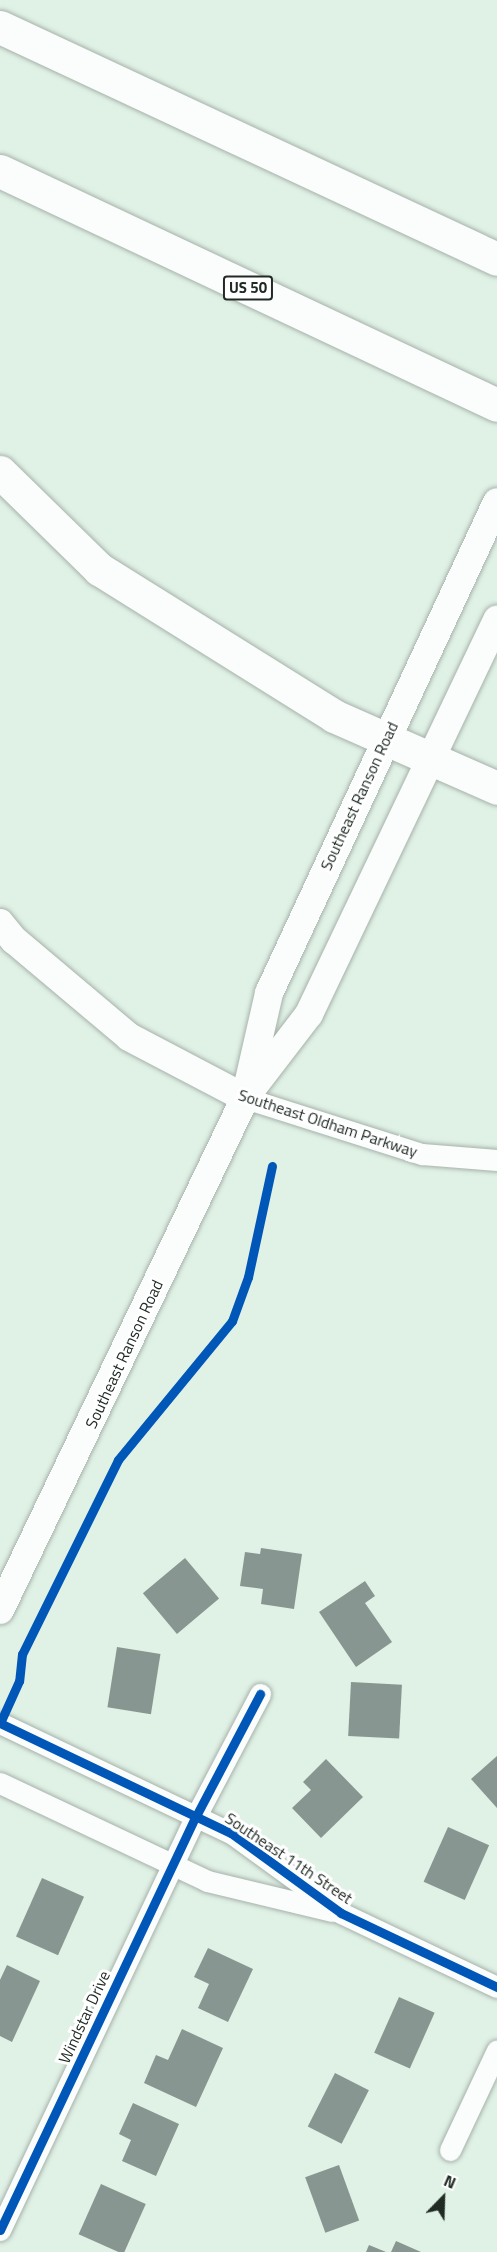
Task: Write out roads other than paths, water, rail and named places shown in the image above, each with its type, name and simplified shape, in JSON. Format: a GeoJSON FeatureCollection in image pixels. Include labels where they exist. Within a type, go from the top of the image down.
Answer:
{"type":"FeatureCollection","features":[{"type":"Feature","properties":{"kind":"highway"},"geometry":{"type":"LineString","coordinates":[[0,27],[497,259]]}},
{"type":"Feature","properties":{"kind":"highway","name":"US 50"},"geometry":{"type":"LineString","coordinates":[[0,171],[497,405]]}},
{"type":"Feature","properties":{"kind":"highway"},"geometry":{"type":"LineString","coordinates":[[0,472],[99,569],[334,716],[384,741],[497,788]]}},
{"type":"Feature","properties":{"kind":"main road","name":"Southeast Ranson Road"},"geometry":{"type":"LineString","coordinates":[[245,1098],[269,993],[384,741],[497,502]]}},
{"type":"Feature","properties":{"kind":"main road","name":"Southeast Ranson Road"},"geometry":{"type":"LineString","coordinates":[[0,1610],[107,1391],[245,1098],[309,1014],[497,620]]}},
{"type":"Feature","properties":{"kind":"main road","name":"Southeast Oldham Parkway"},"geometry":{"type":"LineString","coordinates":[[0,923],[14,940],[129,1037],[245,1098]]}},
{"type":"Feature","properties":{"kind":"street","name":"Southeast Oldham Parkway"},"geometry":{"type":"LineString","coordinates":[[245,1098],[422,1154],[497,1160]]}},
{"type":"Feature","properties":{"kind":"street","name":"Windstar Drive"},"geometry":{"type":"LineString","coordinates":[[0,2230],[196,1816],[260,1694]]}},
{"type":"Feature","properties":{"kind":"street","name":"Southeast 11th Street"},"geometry":{"type":"LineString","coordinates":[[0,1723],[231,1833],[341,1913],[497,1987]]}},
{"type":"Feature","properties":{"kind":"street","name":"Southeast 11th Street"},"geometry":{"type":"LineString","coordinates":[[0,1784],[207,1881],[341,1913]]}},
{"type":"Feature","properties":{"kind":"street"},"geometry":{"type":"LineString","coordinates":[[450,2150],[497,2050]]}}]}
